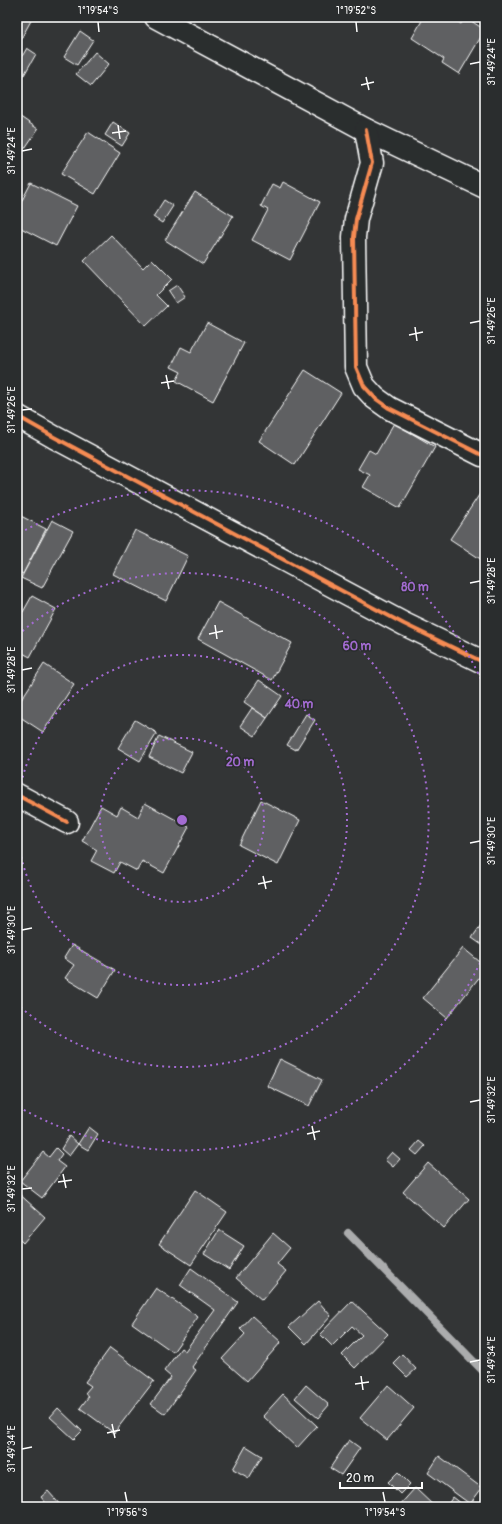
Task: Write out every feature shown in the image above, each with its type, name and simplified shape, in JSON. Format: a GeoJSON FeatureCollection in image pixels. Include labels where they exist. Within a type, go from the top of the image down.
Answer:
{"type":"FeatureCollection","features":[{"type":"Feature","properties":{"kind":"street"},"geometry":{"type":"LineString","coordinates":[[156,17],[366,130],[485,187]]}},
{"type":"Feature","properties":{"kind":"street"},"geometry":{"type":"LineString","coordinates":[[366,130],[372,163],[356,219],[354,237],[356,367],[364,386],[375,398],[389,408],[482,455],[485,454]]}},
{"type":"Feature","properties":{"kind":"street"},"geometry":{"type":"LineString","coordinates":[[17,416],[390,616],[485,663]]}},
{"type":"Feature","properties":{"kind":"street"},"geometry":{"type":"LineString","coordinates":[[17,795],[67,822]]}},
{"type":"Feature","properties":{"kind":"building"},"geometry":{"type":"Polygon","coordinates":[[[17,17],[33,17],[17,46],[17,17]]]}},
{"type":"Feature","properties":{"kind":"building"},"geometry":{"type":"Polygon","coordinates":[[[424,17],[451,17],[461,24],[465,17],[485,30],[459,74],[442,63],[444,59],[412,38],[424,17]]]}},
{"type":"Feature","properties":{"kind":"building"},"geometry":{"type":"Polygon","coordinates":[[[80,31],[93,40],[77,65],[64,57],[80,31]]]}},
{"type":"Feature","properties":{"kind":"building"},"geometry":{"type":"Polygon","coordinates":[[[27,48],[36,54],[24,75],[17,71],[17,65],[27,48]]]}},
{"type":"Feature","properties":{"kind":"building"},"geometry":{"type":"Polygon","coordinates":[[[95,52],[109,64],[91,86],[76,74],[95,52]]]}},
{"type":"Feature","properties":{"kind":"building"},"geometry":{"type":"Polygon","coordinates":[[[19,116],[38,129],[21,154],[17,151],[17,119],[19,116]]]}},
{"type":"Feature","properties":{"kind":"building"},"geometry":{"type":"Polygon","coordinates":[[[113,122],[130,133],[122,146],[105,135],[113,122]]]}},
{"type":"Feature","properties":{"kind":"building"},"geometry":{"type":"Polygon","coordinates":[[[88,132],[120,153],[95,194],[61,174],[88,132]]]}},
{"type":"Feature","properties":{"kind":"building"},"geometry":{"type":"Polygon","coordinates":[[[283,182],[320,202],[290,260],[252,240],[268,210],[261,206],[272,184],[280,188],[283,182]]]}},
{"type":"Feature","properties":{"kind":"building"},"geometry":{"type":"Polygon","coordinates":[[[31,183],[77,206],[56,246],[17,226],[17,210],[31,183]]]}},
{"type":"Feature","properties":{"kind":"building"},"geometry":{"type":"Polygon","coordinates":[[[195,192],[233,216],[203,264],[165,240],[195,192]]]}},
{"type":"Feature","properties":{"kind":"building"},"geometry":{"type":"Polygon","coordinates":[[[164,200],[173,206],[162,223],[153,217],[164,200]]]}},
{"type":"Feature","properties":{"kind":"building"},"geometry":{"type":"Polygon","coordinates":[[[111,235],[143,268],[152,259],[172,279],[156,295],[167,306],[146,326],[84,261],[111,235]]]}},
{"type":"Feature","properties":{"kind":"building"},"geometry":{"type":"Polygon","coordinates":[[[177,285],[185,297],[176,303],[168,291],[177,285]]]}},
{"type":"Feature","properties":{"kind":"building"},"geometry":{"type":"Polygon","coordinates":[[[207,323],[244,343],[213,401],[176,381],[181,372],[171,367],[181,347],[191,352],[207,323]]]}},
{"type":"Feature","properties":{"kind":"building"},"geometry":{"type":"Polygon","coordinates":[[[305,370],[341,393],[295,465],[259,441],[305,370]]]}},
{"type":"Feature","properties":{"kind":"building"},"geometry":{"type":"Polygon","coordinates":[[[394,423],[435,447],[400,508],[363,487],[370,475],[358,469],[369,450],[376,454],[394,423]]]}},
{"type":"Feature","properties":{"kind":"building"},"geometry":{"type":"Polygon","coordinates":[[[485,486],[485,562],[450,539],[485,486]]]}},
{"type":"Feature","properties":{"kind":"building"},"geometry":{"type":"Polygon","coordinates":[[[17,514],[46,529],[23,574],[17,571],[17,514]]]}},
{"type":"Feature","properties":{"kind":"building"},"geometry":{"type":"Polygon","coordinates":[[[52,520],[73,531],[42,588],[21,578],[52,520]]]}},
{"type":"Feature","properties":{"kind":"building"},"geometry":{"type":"Polygon","coordinates":[[[135,530],[188,556],[166,601],[113,574],[135,530]]]}},
{"type":"Feature","properties":{"kind":"building"},"geometry":{"type":"Polygon","coordinates":[[[32,596],[56,609],[30,657],[17,650],[17,608],[23,612],[32,596]]]}},
{"type":"Feature","properties":{"kind":"building"},"geometry":{"type":"Polygon","coordinates":[[[218,602],[292,643],[272,680],[198,639],[218,602]]]}},
{"type":"Feature","properties":{"kind":"building"},"geometry":{"type":"Polygon","coordinates":[[[44,664],[74,684],[43,732],[17,715],[17,706],[44,664]]]}},
{"type":"Feature","properties":{"kind":"building"},"geometry":{"type":"Polygon","coordinates":[[[259,680],[282,696],[267,718],[244,702],[259,680]]]}},
{"type":"Feature","properties":{"kind":"building"},"geometry":{"type":"Polygon","coordinates":[[[252,708],[267,718],[255,736],[240,726],[252,708]]]}},
{"type":"Feature","properties":{"kind":"building"},"geometry":{"type":"Polygon","coordinates":[[[306,714],[315,720],[296,750],[287,745],[306,714]]]}},
{"type":"Feature","properties":{"kind":"building"},"geometry":{"type":"Polygon","coordinates":[[[135,720],[157,733],[140,761],[118,748],[135,720]]]}},
{"type":"Feature","properties":{"kind":"building"},"geometry":{"type":"Polygon","coordinates":[[[159,736],[192,752],[181,773],[149,757],[159,736]]]}},
{"type":"Feature","properties":{"kind":"building"},"geometry":{"type":"Polygon","coordinates":[[[261,800],[300,820],[278,865],[239,845],[261,800]]]}},
{"type":"Feature","properties":{"kind":"building"},"geometry":{"type":"Polygon","coordinates":[[[145,803],[189,827],[164,873],[142,861],[137,871],[120,862],[114,873],[91,861],[97,850],[82,841],[101,806],[117,815],[121,807],[138,817],[145,803]]]}},
{"type":"Feature","properties":{"kind":"building"},"geometry":{"type":"Polygon","coordinates":[[[485,919],[485,941],[482,945],[472,938],[485,919]]]}},
{"type":"Feature","properties":{"kind":"building"},"geometry":{"type":"Polygon","coordinates":[[[72,945],[115,970],[98,998],[65,978],[74,965],[64,958],[72,945]]]}},
{"type":"Feature","properties":{"kind":"building"},"geometry":{"type":"Polygon","coordinates":[[[463,948],[485,966],[485,970],[447,1018],[423,998],[463,948]]]}},
{"type":"Feature","properties":{"kind":"building"},"geometry":{"type":"Polygon","coordinates":[[[280,1059],[322,1080],[309,1106],[267,1086],[280,1059]]]}},
{"type":"Feature","properties":{"kind":"building"},"geometry":{"type":"Polygon","coordinates":[[[89,1127],[98,1134],[88,1150],[78,1144],[89,1127]]]}},
{"type":"Feature","properties":{"kind":"building"},"geometry":{"type":"Polygon","coordinates":[[[69,1136],[78,1144],[69,1156],[61,1149],[69,1136]]]}},
{"type":"Feature","properties":{"kind":"building"},"geometry":{"type":"Polygon","coordinates":[[[419,1141],[425,1146],[417,1155],[411,1150],[419,1141]]]}},
{"type":"Feature","properties":{"kind":"building"},"geometry":{"type":"Polygon","coordinates":[[[56,1148],[62,1154],[57,1161],[65,1167],[42,1198],[20,1181],[43,1152],[49,1157],[56,1148]]]}},
{"type":"Feature","properties":{"kind":"building"},"geometry":{"type":"Polygon","coordinates":[[[392,1152],[400,1159],[393,1167],[385,1160],[392,1152]]]}},
{"type":"Feature","properties":{"kind":"building"},"geometry":{"type":"Polygon","coordinates":[[[428,1163],[469,1199],[444,1228],[403,1192],[428,1163]]]}},
{"type":"Feature","properties":{"kind":"building"},"geometry":{"type":"Polygon","coordinates":[[[195,1190],[227,1212],[191,1265],[159,1244],[195,1190]]]}},
{"type":"Feature","properties":{"kind":"building"},"geometry":{"type":"Polygon","coordinates":[[[17,1192],[45,1217],[23,1243],[17,1237],[17,1192]]]}},
{"type":"Feature","properties":{"kind":"building"},"geometry":{"type":"Polygon","coordinates":[[[219,1230],[244,1246],[229,1270],[204,1254],[219,1230]]]}},
{"type":"Feature","properties":{"kind":"building"},"geometry":{"type":"Polygon","coordinates":[[[273,1233],[290,1248],[277,1264],[286,1271],[262,1300],[236,1278],[273,1233]]]}},
{"type":"Feature","properties":{"kind":"building"},"geometry":{"type":"Polygon","coordinates":[[[191,1268],[238,1302],[192,1367],[196,1370],[165,1414],[151,1404],[171,1377],[164,1371],[181,1348],[185,1351],[215,1310],[180,1285],[191,1268]]]}},
{"type":"Feature","properties":{"kind":"building"},"geometry":{"type":"Polygon","coordinates":[[[156,1288],[198,1317],[173,1352],[132,1323],[156,1288]]]}},
{"type":"Feature","properties":{"kind":"building"},"geometry":{"type":"Polygon","coordinates":[[[318,1301],[331,1316],[306,1344],[289,1327],[318,1301]]]}},
{"type":"Feature","properties":{"kind":"building"},"geometry":{"type":"Polygon","coordinates":[[[352,1301],[388,1334],[355,1368],[342,1355],[362,1335],[352,1326],[332,1346],[320,1334],[352,1301]]]}},
{"type":"Feature","properties":{"kind":"building"},"geometry":{"type":"Polygon","coordinates":[[[252,1316],[281,1342],[247,1381],[222,1359],[245,1334],[240,1329],[252,1316]]]}},
{"type":"Feature","properties":{"kind":"building"},"geometry":{"type":"Polygon","coordinates":[[[110,1348],[154,1381],[114,1433],[80,1408],[89,1396],[85,1393],[91,1386],[85,1382],[110,1348]]]}},
{"type":"Feature","properties":{"kind":"building"},"geometry":{"type":"Polygon","coordinates":[[[402,1354],[416,1369],[407,1377],[393,1363],[402,1354]]]}},
{"type":"Feature","properties":{"kind":"building"},"geometry":{"type":"Polygon","coordinates":[[[306,1385],[329,1405],[318,1418],[295,1398],[306,1385]]]}},
{"type":"Feature","properties":{"kind":"building"},"geometry":{"type":"Polygon","coordinates":[[[388,1385],[414,1408],[387,1440],[360,1418],[388,1385]]]}},
{"type":"Feature","properties":{"kind":"building"},"geometry":{"type":"Polygon","coordinates":[[[283,1394],[317,1426],[297,1448],[263,1416],[283,1394]]]}},
{"type":"Feature","properties":{"kind":"building"},"geometry":{"type":"Polygon","coordinates":[[[58,1408],[82,1431],[74,1439],[50,1417],[58,1408]]]}},
{"type":"Feature","properties":{"kind":"building"},"geometry":{"type":"Polygon","coordinates":[[[349,1440],[360,1448],[341,1475],[330,1468],[349,1440]]]}},
{"type":"Feature","properties":{"kind":"building"},"geometry":{"type":"Polygon","coordinates":[[[246,1446],[262,1456],[249,1478],[233,1469],[246,1446]]]}},
{"type":"Feature","properties":{"kind":"building"},"geometry":{"type":"Polygon","coordinates":[[[439,1456],[482,1488],[470,1504],[428,1473],[439,1456]]]}},
{"type":"Feature","properties":{"kind":"building"},"geometry":{"type":"Polygon","coordinates":[[[398,1472],[410,1484],[400,1494],[388,1482],[398,1472]]]}},
{"type":"Feature","properties":{"kind":"building"},"geometry":{"type":"Polygon","coordinates":[[[415,1488],[435,1507],[398,1507],[415,1488]]]}},
{"type":"Feature","properties":{"kind":"building"},"geometry":{"type":"Polygon","coordinates":[[[48,1491],[62,1507],[49,1507],[41,1497],[48,1491]]]}},
{"type":"Feature","properties":{"kind":"building"},"geometry":{"type":"Polygon","coordinates":[[[453,1497],[462,1504],[460,1507],[450,1507],[447,1505],[453,1497]]]}},
{"type":"Feature","properties":{"kind":"waterway"},"geometry":{"type":"LineString","coordinates":[[348,1233],[485,1373]]}},
{"type":"Feature","properties":{"kind":"cycle path"},"geometry":{"type":"LineString","coordinates":[[366,130],[372,163],[356,219],[354,237],[356,367],[364,386],[375,398],[389,408],[482,455],[485,454]]}},
{"type":"Feature","properties":{"kind":"cycle path"},"geometry":{"type":"LineString","coordinates":[[17,416],[404,624],[485,663]]}},
{"type":"Feature","properties":{"kind":"cycle path"},"geometry":{"type":"LineString","coordinates":[[17,795],[67,822]]}}]}
